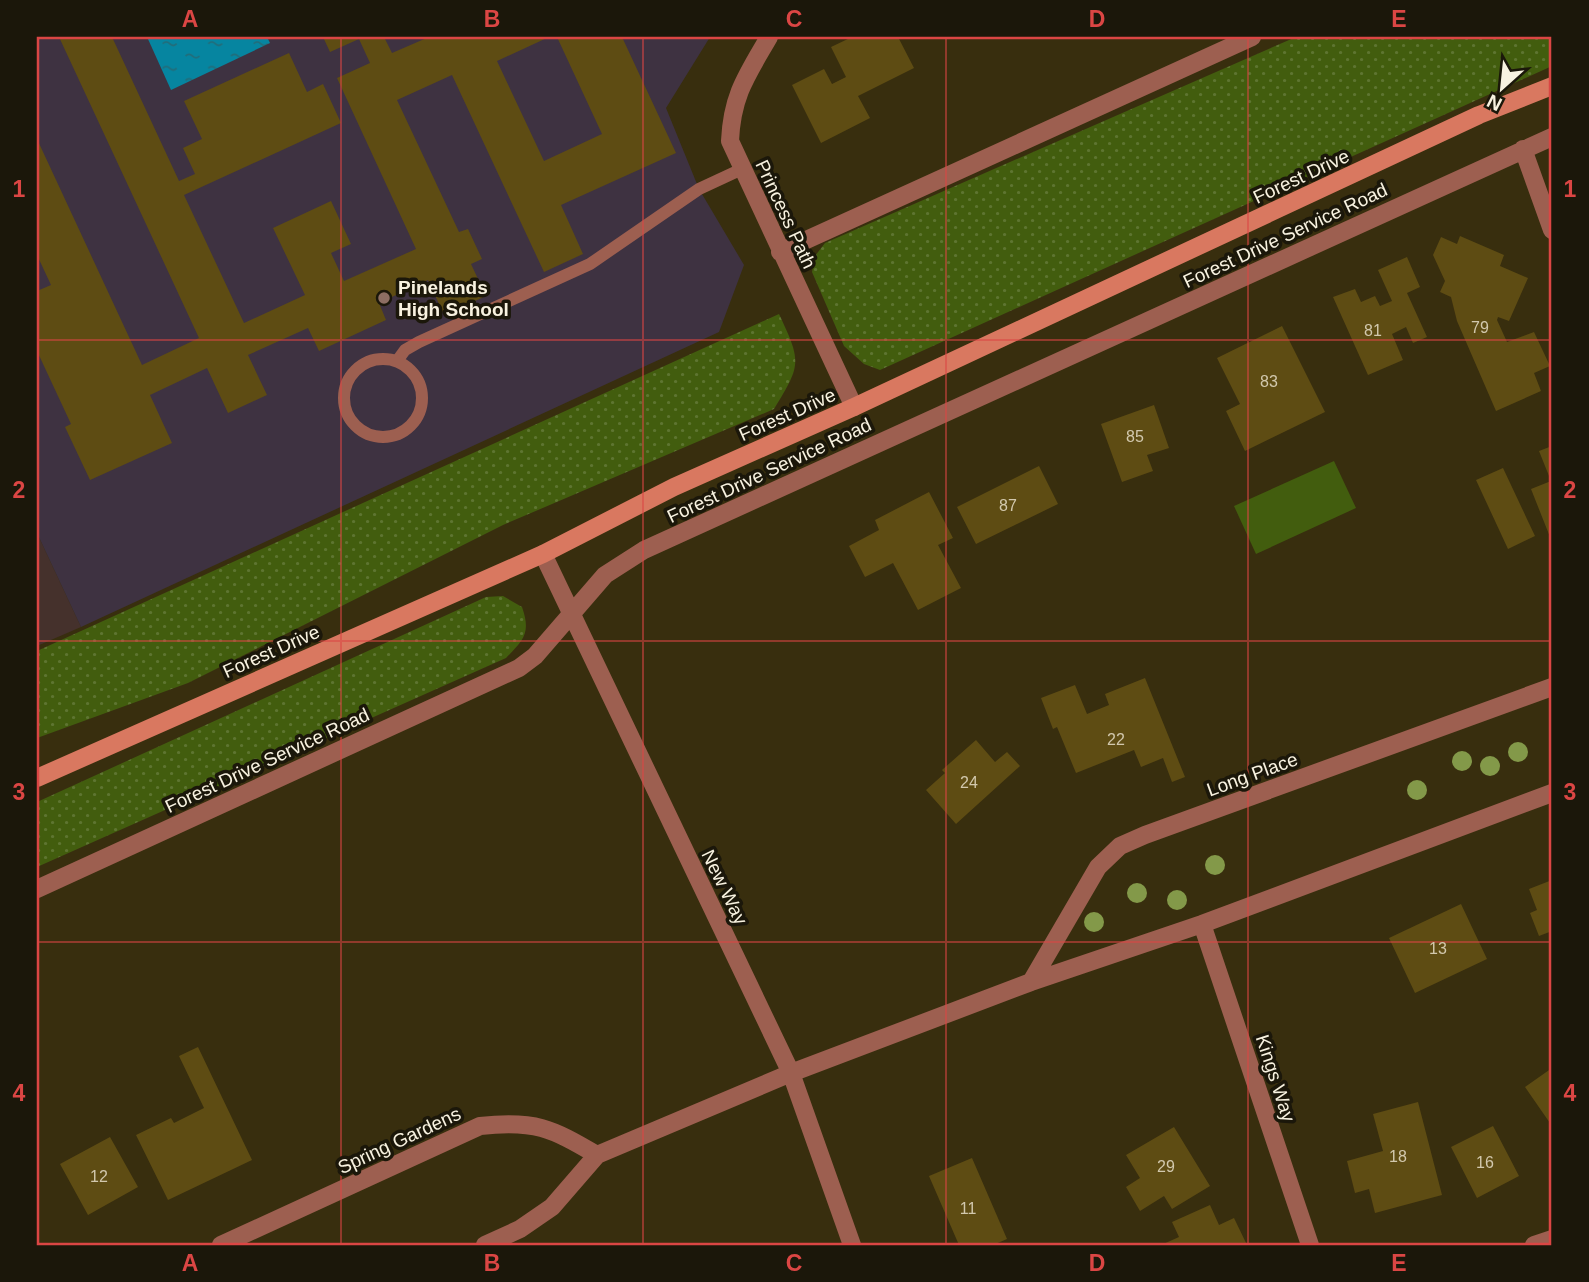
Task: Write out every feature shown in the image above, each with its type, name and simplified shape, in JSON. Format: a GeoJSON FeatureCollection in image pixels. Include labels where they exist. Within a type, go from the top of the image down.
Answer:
{"type":"FeatureCollection","features":[{"type":"Feature","properties":{"kind":"main road","name":"Forest Drive"},"geometry":{"type":"LineString","coordinates":[[37,778],[543,554],[674,487],[854,407],[1467,121],[1552,86]]}},
{"type":"Feature","properties":{"kind":"street","name":"Princess Path"},"geometry":{"type":"LineString","coordinates":[[769,37],[742,84],[732,112],[730,141],[854,407]]}},
{"type":"Feature","properties":{"kind":"street"},"geometry":{"type":"LineString","coordinates":[[780,252],[1252,37]]}},
{"type":"Feature","properties":{"kind":"street","name":"Forest Drive Service Road"},"geometry":{"type":"LineString","coordinates":[[37,889],[519,668],[535,656],[605,575],[644,550],[1552,137]]}},
{"type":"Feature","properties":{"kind":"street"},"geometry":{"type":"LineString","coordinates":[[1522,149],[1552,230]]}},
{"type":"Feature","properties":{"kind":"street","name":"New Way"},"geometry":{"type":"LineString","coordinates":[[543,554],[791,1073],[852,1245]]}},
{"type":"Feature","properties":{"kind":"street","name":"Long Place"},"geometry":{"type":"LineString","coordinates":[[1031,982],[1098,867],[1121,846],[1144,835],[1552,687]]}},
{"type":"Feature","properties":{"kind":"street"},"geometry":{"type":"LineString","coordinates":[[485,1245],[520,1229],[552,1207],[597,1156],[791,1073],[1031,982],[1202,924],[1552,793]]}},
{"type":"Feature","properties":{"kind":"street","name":"Kings Way"},"geometry":{"type":"LineString","coordinates":[[1202,924],[1310,1245]]}},
{"type":"Feature","properties":{"kind":"street","name":"Spring Gardens"},"geometry":{"type":"LineString","coordinates":[[221,1245],[480,1126],[515,1122],[554,1130],[597,1156]]}},
{"type":"Feature","properties":{"kind":"street"},"geometry":{"type":"LineString","coordinates":[[1534,1245],[1552,1239]]}},
{"type":"Feature","properties":{"kind":"lane"},"geometry":{"type":"LineString","coordinates":[[397,361],[405,350],[419,342],[590,264],[699,189],[742,169]]}},
{"type":"Feature","properties":{"kind":"lane"},"geometry":{"type":"LineString","coordinates":[[372,360],[397,361],[416,376],[421,387],[421,412],[414,423],[394,436],[370,436],[359,429],[345,409],[346,385],[361,366],[372,360]]}},
{"type":"Feature","properties":{"kind":"shaded area","name":"Pinelands High School"},"geometry":{"type":"Polygon","coordinates":[[[37,37],[710,37],[666,108],[699,189],[744,265],[719,332],[81,627],[37,533],[37,37]]]}},
{"type":"Feature","properties":{"kind":"shaded area"},"geometry":{"type":"Polygon","coordinates":[[[37,533],[81,627],[37,646],[37,533]]]}},
{"type":"Feature","properties":{"kind":"green space"},"geometry":{"type":"Polygon","coordinates":[[[1296,37],[1552,37],[1552,66],[880,370],[864,364],[844,346],[812,272],[815,256],[825,243],[1296,37]]]}},
{"type":"Feature","properties":{"kind":"green space"},"geometry":{"type":"Polygon","coordinates":[[[779,314],[791,342],[795,362],[790,382],[774,409],[503,525],[188,683],[37,738],[37,651],[779,314]]]}},
{"type":"Feature","properties":{"kind":"green space"},"geometry":{"type":"Polygon","coordinates":[[[1334,461],[1356,508],[1256,554],[1234,506],[1334,461]]]}},
{"type":"Feature","properties":{"kind":"green space"},"geometry":{"type":"Polygon","coordinates":[[[503,596],[522,607],[526,623],[524,635],[506,658],[37,867],[37,802],[486,597],[503,596]]]}},
{"type":"Feature","properties":{"kind":"water"},"geometry":{"type":"Polygon","coordinates":[[[267,37],[270,43],[171,90],[148,39],[267,37]]]}},
{"type":"Feature","properties":{"kind":"building","name":"Pinelands High School"},"geometry":{"type":"Polygon","coordinates":[[[59,37],[112,37],[179,181],[195,174],[183,148],[202,139],[184,101],[289,53],[307,92],[323,84],[341,123],[184,195],[244,323],[305,295],[273,228],[331,201],[351,244],[331,253],[344,281],[416,249],[337,78],[370,63],[359,39],[330,52],[323,37],[384,37],[392,53],[429,37],[549,37],[497,61],[544,161],[602,134],[557,37],[622,37],[676,153],[561,205],[583,254],[544,272],[452,75],[397,100],[459,232],[468,229],[482,259],[471,264],[486,296],[444,315],[428,280],[379,303],[386,320],[319,351],[308,328],[248,355],[267,395],[228,413],[207,368],[150,395],[172,443],[90,480],[65,427],[71,424],[37,351],[37,291],[51,285],[37,255],[37,139],[142,365],[199,338],[59,37]]]}},
{"type":"Feature","properties":{"kind":"building"},"geometry":{"type":"Polygon","coordinates":[[[852,37],[898,37],[914,68],[858,96],[870,118],[821,143],[792,85],[824,69],[832,84],[846,77],[831,47],[852,37]]]}},
{"type":"Feature","properties":{"kind":"building"},"geometry":{"type":"Polygon","coordinates":[[[1460,236],[1504,255],[1500,266],[1528,278],[1509,321],[1498,317],[1497,320],[1507,342],[1534,332],[1550,366],[1534,373],[1541,391],[1496,411],[1457,321],[1451,297],[1440,292],[1445,281],[1433,255],[1441,237],[1457,244],[1460,236]]]}},
{"type":"Feature","properties":{"kind":"building"},"geometry":{"type":"Polygon","coordinates":[[[1407,257],[1420,287],[1407,293],[1427,337],[1413,343],[1406,327],[1392,334],[1403,360],[1368,375],[1333,297],[1355,289],[1361,302],[1375,296],[1380,306],[1392,301],[1378,270],[1407,257]]]}},
{"type":"Feature","properties":{"kind":"building"},"geometry":{"type":"Polygon","coordinates":[[[1282,326],[1325,412],[1245,451],[1226,411],[1240,404],[1217,358],[1282,326]]]}},
{"type":"Feature","properties":{"kind":"building"},"geometry":{"type":"Polygon","coordinates":[[[1154,405],[1169,448],[1147,455],[1153,471],[1122,482],[1101,424],[1154,405]]]}},
{"type":"Feature","properties":{"kind":"building"},"geometry":{"type":"Polygon","coordinates":[[[1552,446],[1552,542],[1531,489],[1551,481],[1539,451],[1552,446]]]}},
{"type":"Feature","properties":{"kind":"building"},"geometry":{"type":"Polygon","coordinates":[[[1039,466],[1058,504],[976,544],[957,507],[1039,466]]]}},
{"type":"Feature","properties":{"kind":"building"},"geometry":{"type":"Polygon","coordinates":[[[1503,468],[1535,536],[1508,549],[1476,480],[1503,468]]]}},
{"type":"Feature","properties":{"kind":"building"},"geometry":{"type":"Polygon","coordinates":[[[929,492],[953,538],[938,545],[961,588],[918,610],[893,563],[865,577],[849,546],[879,530],[875,520],[929,492]]]}},
{"type":"Feature","properties":{"kind":"building"},"geometry":{"type":"Polygon","coordinates":[[[1145,678],[1185,777],[1172,782],[1163,758],[1141,767],[1134,750],[1076,773],[1057,727],[1053,729],[1041,698],[1075,685],[1087,714],[1109,705],[1105,694],[1145,678]]]}},
{"type":"Feature","properties":{"kind":"building"},"geometry":{"type":"Polygon","coordinates":[[[976,740],[995,762],[1007,752],[1020,766],[956,824],[926,790],[945,773],[942,770],[976,740]]]}},
{"type":"Feature","properties":{"kind":"building"},"geometry":{"type":"Polygon","coordinates":[[[1552,880],[1552,931],[1539,936],[1530,913],[1537,910],[1529,889],[1552,880]]]}},
{"type":"Feature","properties":{"kind":"building"},"geometry":{"type":"Polygon","coordinates":[[[1461,904],[1487,959],[1415,993],[1389,938],[1461,904]]]}},
{"type":"Feature","properties":{"kind":"building"},"geometry":{"type":"Polygon","coordinates":[[[198,1047],[252,1160],[168,1200],[136,1135],[171,1118],[174,1123],[204,1108],[179,1056],[198,1047]]]}},
{"type":"Feature","properties":{"kind":"building"},"geometry":{"type":"Polygon","coordinates":[[[1552,1068],[1552,1126],[1525,1087],[1552,1068]]]}},
{"type":"Feature","properties":{"kind":"building"},"geometry":{"type":"Polygon","coordinates":[[[1418,1102],[1442,1195],[1375,1213],[1369,1189],[1355,1193],[1347,1161],[1383,1151],[1373,1114],[1418,1102]]]}},
{"type":"Feature","properties":{"kind":"building"},"geometry":{"type":"Polygon","coordinates":[[[1493,1126],[1519,1176],[1477,1198],[1451,1147],[1493,1126]]]}},
{"type":"Feature","properties":{"kind":"building"},"geometry":{"type":"Polygon","coordinates":[[[1174,1127],[1210,1186],[1172,1209],[1164,1196],[1140,1211],[1126,1187],[1140,1178],[1126,1155],[1174,1127]]]}},
{"type":"Feature","properties":{"kind":"building"},"geometry":{"type":"Polygon","coordinates":[[[110,1137],[138,1187],[88,1215],[60,1164],[110,1137]]]}},
{"type":"Feature","properties":{"kind":"building"},"geometry":{"type":"Polygon","coordinates":[[[972,1158],[1007,1239],[993,1245],[959,1245],[929,1176],[972,1158]]]}},
{"type":"Feature","properties":{"kind":"building"},"geometry":{"type":"Polygon","coordinates":[[[1210,1205],[1219,1225],[1234,1218],[1247,1245],[1161,1245],[1179,1237],[1172,1222],[1210,1205]]]}},
{"type":"Feature","properties":{"kind":"place","name":"Pinelands High School"},"geometry":{"type":"Point","coordinates":[384,298]}}]}
